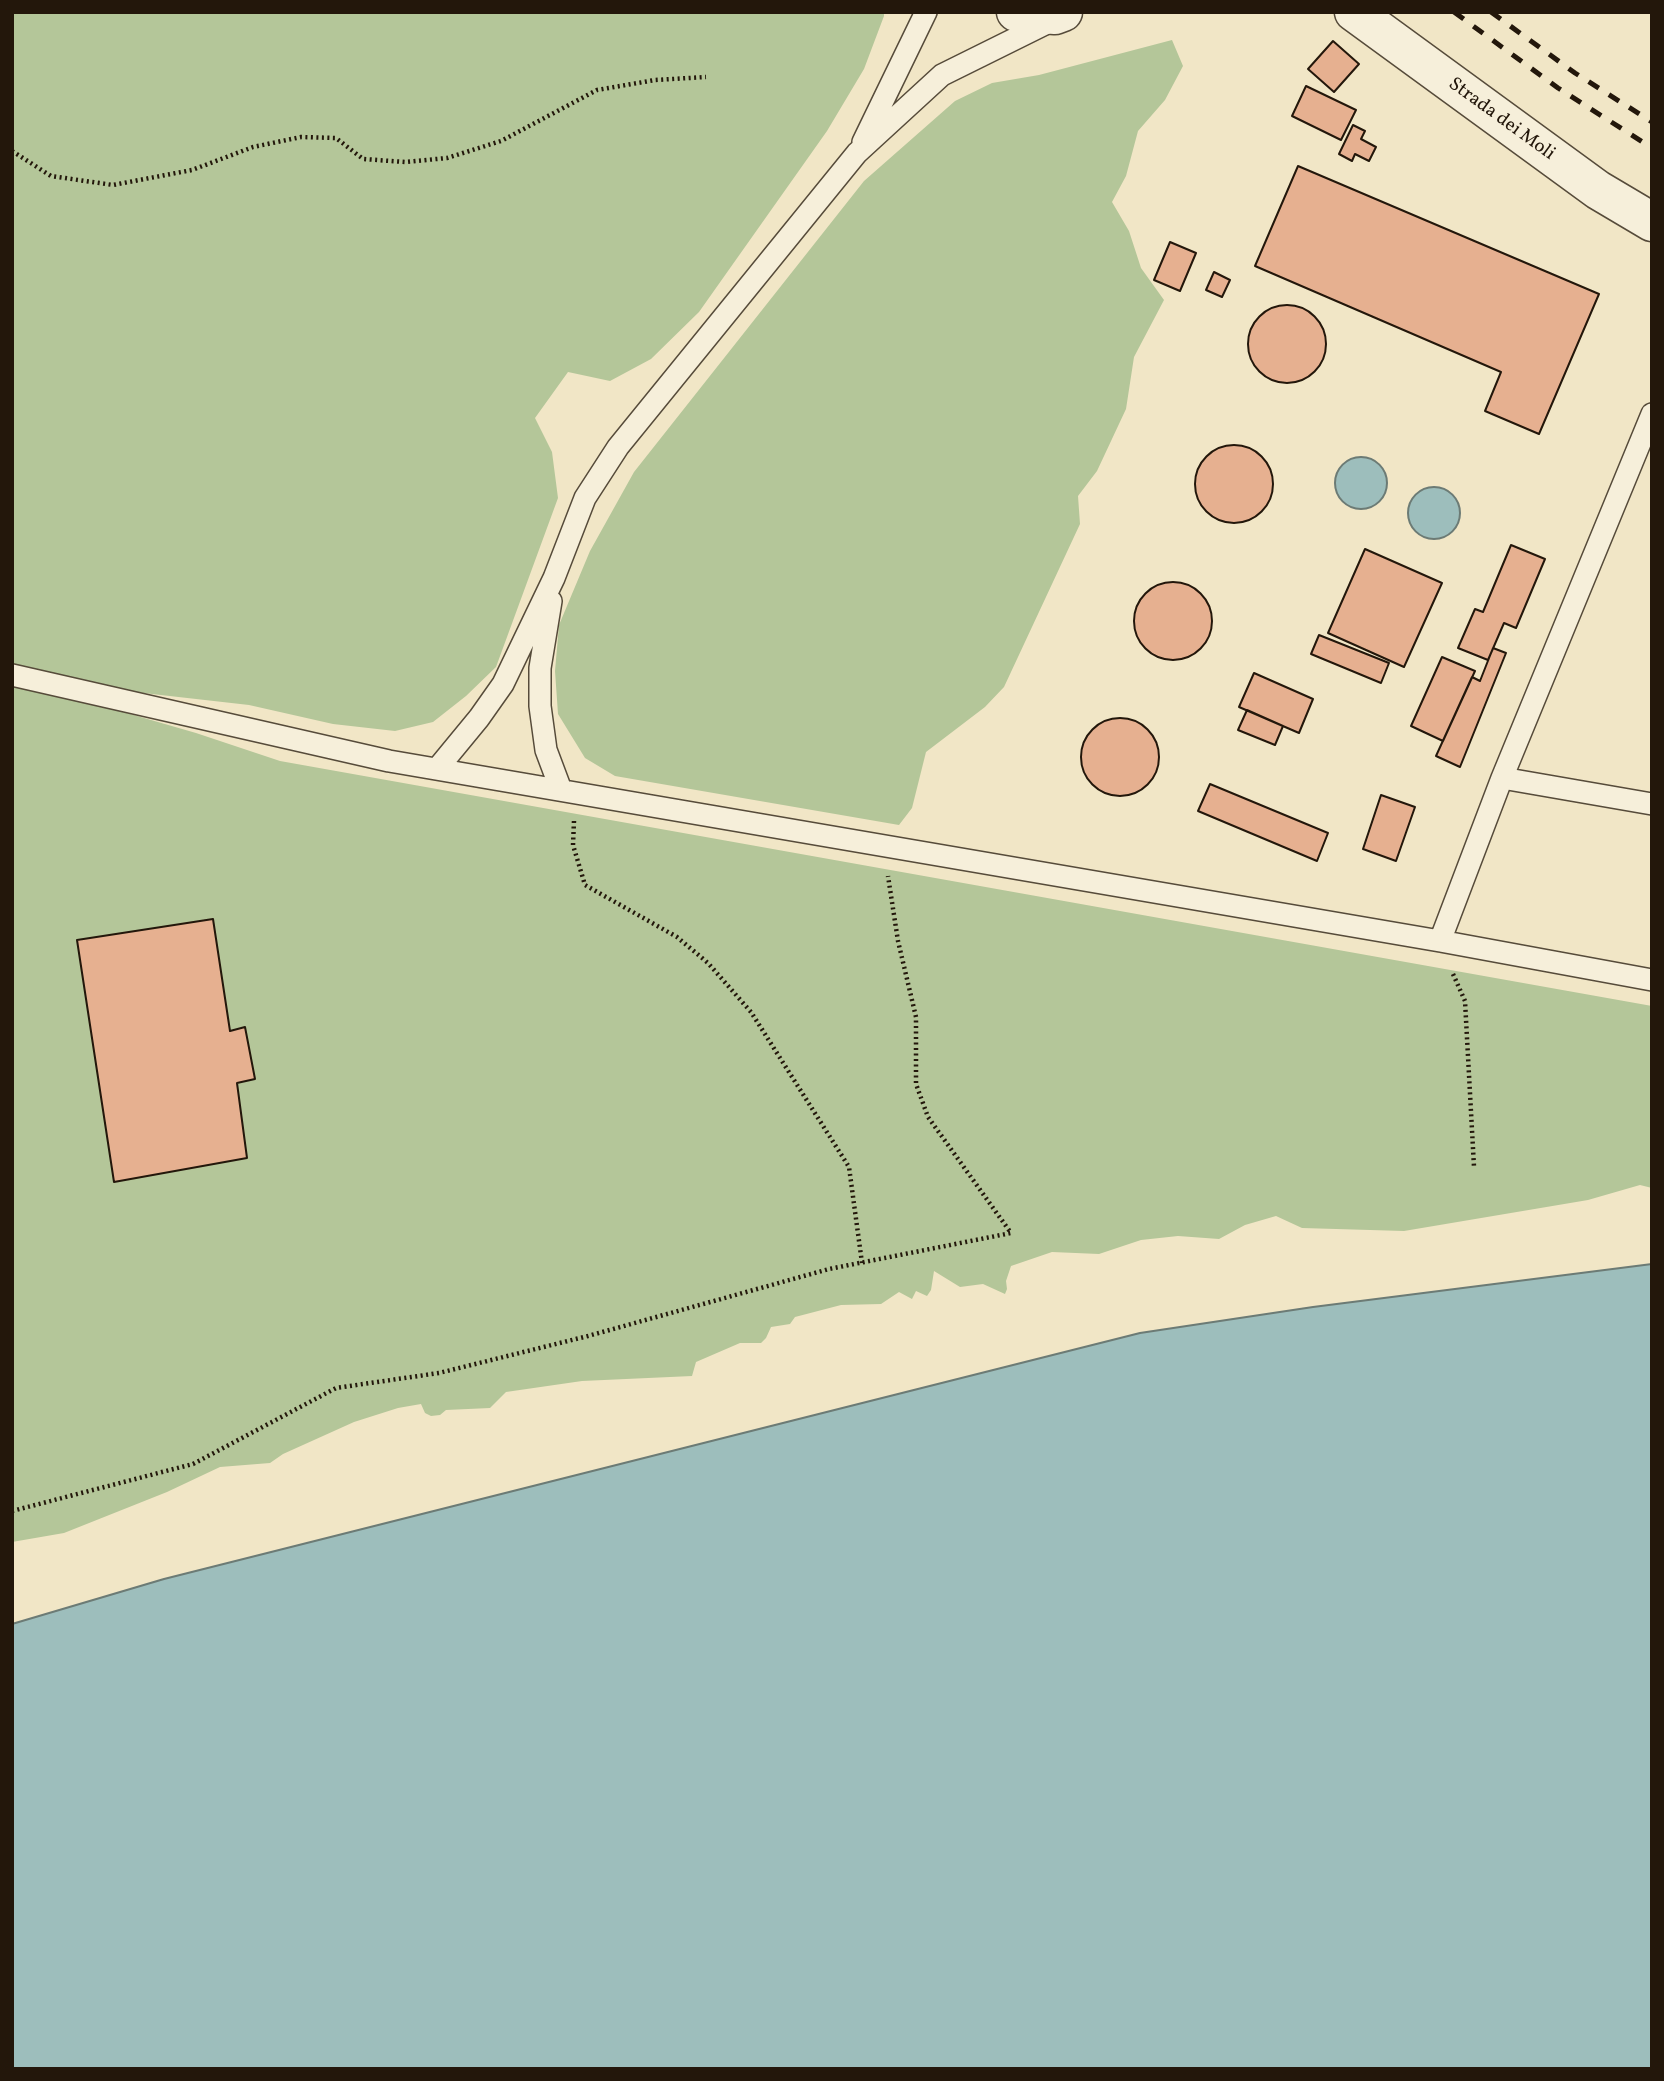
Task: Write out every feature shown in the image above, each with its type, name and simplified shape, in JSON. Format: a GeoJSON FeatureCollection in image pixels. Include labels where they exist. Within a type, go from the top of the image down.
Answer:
{"type":"FeatureCollection","features":[{"type":"Feature","properties":{"kind":"street"},"geometry":{"type":"LineString","coordinates":[[1016,12],[1055,15],[1063,12]]}},
{"type":"Feature","properties":{"kind":"street","name":"Strada dei Moli"},"geometry":{"type":"LineString","coordinates":[[1354,12],[1598,190],[1652,222]]}},
{"type":"Feature","properties":{"kind":"lane"},"geometry":{"type":"LineString","coordinates":[[857,153],[926,12]]}},
{"type":"Feature","properties":{"kind":"lane"},"geometry":{"type":"LineString","coordinates":[[438,769],[503,684],[554,578],[585,498],[618,447],[857,153],[942,75],[1070,12]]}},
{"type":"Feature","properties":{"kind":"lane"},"geometry":{"type":"LineString","coordinates":[[1440,941],[1502,778],[1652,414]]}},
{"type":"Feature","properties":{"kind":"lane"},"geometry":{"type":"LineString","coordinates":[[554,578],[540,668],[540,706],[546,750],[568,791]]}},
{"type":"Feature","properties":{"kind":"lane"},"geometry":{"type":"LineString","coordinates":[[12,675],[376,758],[1652,980]]}},
{"type":"Feature","properties":{"kind":"lane"},"geometry":{"type":"LineString","coordinates":[[1502,778],[1652,804]]}},
{"type":"Feature","properties":{"kind":"path"},"geometry":{"type":"LineString","coordinates":[[12,151],[51,176],[113,185],[192,170],[253,147],[301,137],[336,138],[363,159],[405,162],[447,159],[501,141],[597,90],[654,80],[706,77]]}},
{"type":"Feature","properties":{"kind":"path"},"geometry":{"type":"LineString","coordinates":[[568,791],[573,845],[585,885],[677,937],[709,963],[751,1013],[849,1167],[862,1263]]}},
{"type":"Feature","properties":{"kind":"path"},"geometry":{"type":"LineString","coordinates":[[12,1511],[192,1464],[336,1388],[439,1373],[588,1336],[829,1269],[1011,1233],[928,1117],[916,1084],[916,1017],[898,941],[887,877],[900,849]]}},
{"type":"Feature","properties":{"kind":"path"},"geometry":{"type":"LineString","coordinates":[[1440,941],[1465,1001],[1474,1167]]}},
{"type":"Feature","properties":{"kind":"green space"},"geometry":{"type":"Polygon","coordinates":[[[12,12],[884,12],[884,16],[864,69],[827,131],[699,312],[651,359],[610,381],[568,372],[535,418],[552,452],[558,498],[496,667],[466,696],[433,722],[395,731],[333,724],[249,705],[108,689],[12,667],[12,12]]]}},
{"type":"Feature","properties":{"kind":"green space"},"geometry":{"type":"Polygon","coordinates":[[[1172,40],[1183,66],[1165,100],[1138,131],[1126,176],[1112,202],[1129,231],[1141,268],[1164,300],[1134,357],[1126,409],[1097,471],[1078,496],[1080,524],[1004,687],[985,707],[926,752],[912,808],[899,825],[615,776],[585,758],[558,714],[555,671],[559,625],[590,551],[634,472],[864,181],[955,101],[992,83],[1039,75],[1172,40]]]}},
{"type":"Feature","properties":{"kind":"green space"},"geometry":{"type":"Polygon","coordinates":[[[12,686],[68,696],[196,733],[280,761],[1652,1006],[1652,1188],[1640,1185],[1588,1200],[1404,1231],[1302,1228],[1276,1216],[1245,1225],[1219,1239],[1178,1236],[1141,1240],[1099,1254],[1052,1252],[1011,1266],[1005,1294],[983,1284],[960,1287],[934,1271],[931,1290],[927,1296],[916,1291],[912,1299],[899,1292],[881,1304],[841,1305],[795,1317],[790,1324],[771,1327],[761,1343],[740,1343],[696,1362],[692,1376],[582,1381],[506,1392],[490,1408],[446,1410],[440,1415],[431,1416],[425,1413],[421,1404],[398,1408],[354,1422],[283,1454],[270,1463],[220,1467],[167,1492],[64,1533],[12,1542],[12,686]]]}},
{"type":"Feature","properties":{"kind":"water"},"geometry":{"type":"Polygon","coordinates":[[[1361,457],[1371,459],[1379,465],[1385,473],[1385,493],[1379,501],[1371,507],[1361,509],[1351,507],[1343,501],[1337,493],[1335,483],[1337,473],[1343,465],[1351,459],[1361,457]]]}},
{"type":"Feature","properties":{"kind":"water"},"geometry":{"type":"Polygon","coordinates":[[[1434,487],[1444,489],[1452,495],[1458,503],[1458,523],[1452,531],[1444,537],[1434,539],[1424,537],[1416,531],[1410,523],[1408,513],[1410,503],[1416,495],[1424,489],[1434,487]]]}},
{"type":"Feature","properties":{"kind":"water"},"geometry":{"type":"Polygon","coordinates":[[[1652,1264],[1652,2069],[12,2069],[12,1624],[164,1579],[1140,1333],[1313,1307],[1652,1264]]]}},
{"type":"Feature","properties":{"kind":"building"},"geometry":{"type":"Polygon","coordinates":[[[1333,41],[1359,64],[1334,92],[1308,69],[1333,41]]]}},
{"type":"Feature","properties":{"kind":"building"},"geometry":{"type":"Polygon","coordinates":[[[1306,86],[1356,110],[1341,140],[1292,116],[1306,86]]]}},
{"type":"Feature","properties":{"kind":"building"},"geometry":{"type":"Polygon","coordinates":[[[1353,125],[1365,131],[1361,139],[1376,147],[1369,161],[1355,154],[1352,161],[1339,154],[1353,125]]]}},
{"type":"Feature","properties":{"kind":"building"},"geometry":{"type":"Polygon","coordinates":[[[1298,166],[1599,294],[1539,434],[1485,411],[1501,372],[1255,266],[1298,166]]]}},
{"type":"Feature","properties":{"kind":"building"},"geometry":{"type":"Polygon","coordinates":[[[1170,242],[1196,253],[1180,291],[1154,280],[1170,242]]]}},
{"type":"Feature","properties":{"kind":"building"},"geometry":{"type":"Polygon","coordinates":[[[1214,272],[1230,280],[1222,297],[1206,290],[1214,272]]]}},
{"type":"Feature","properties":{"kind":"building"},"geometry":{"type":"Polygon","coordinates":[[[1279,305],[1295,305],[1309,311],[1320,322],[1326,336],[1326,352],[1320,366],[1309,377],[1295,383],[1279,383],[1265,377],[1254,366],[1248,352],[1248,336],[1254,322],[1265,311],[1279,305]]]}},
{"type":"Feature","properties":{"kind":"building"},"geometry":{"type":"Polygon","coordinates":[[[1234,445],[1249,448],[1262,456],[1270,469],[1273,484],[1270,499],[1262,512],[1249,520],[1234,523],[1219,520],[1206,512],[1198,499],[1195,484],[1198,469],[1206,456],[1219,448],[1234,445]]]}},
{"type":"Feature","properties":{"kind":"building"},"geometry":{"type":"Polygon","coordinates":[[[1511,545],[1545,559],[1516,628],[1504,623],[1488,660],[1458,648],[1475,609],[1483,612],[1511,545]]]}},
{"type":"Feature","properties":{"kind":"building"},"geometry":{"type":"Polygon","coordinates":[[[1365,549],[1442,583],[1404,667],[1328,633],[1365,549]]]}},
{"type":"Feature","properties":{"kind":"building"},"geometry":{"type":"Polygon","coordinates":[[[1173,582],[1188,585],[1201,593],[1209,606],[1212,621],[1209,636],[1201,649],[1188,657],[1173,660],[1158,657],[1145,649],[1137,636],[1134,621],[1137,606],[1145,593],[1158,585],[1173,582]]]}},
{"type":"Feature","properties":{"kind":"building"},"geometry":{"type":"Polygon","coordinates":[[[1319,635],[1389,663],[1381,683],[1311,654],[1319,635]]]}},
{"type":"Feature","properties":{"kind":"building"},"geometry":{"type":"Polygon","coordinates":[[[1493,648],[1506,653],[1460,767],[1436,756],[1472,677],[1480,681],[1493,648]]]}},
{"type":"Feature","properties":{"kind":"building"},"geometry":{"type":"Polygon","coordinates":[[[1442,657],[1475,671],[1443,741],[1411,726],[1442,657]]]}},
{"type":"Feature","properties":{"kind":"building"},"geometry":{"type":"Polygon","coordinates":[[[1254,673],[1313,699],[1299,733],[1239,707],[1254,673]]]}},
{"type":"Feature","properties":{"kind":"building"},"geometry":{"type":"Polygon","coordinates":[[[1247,710],[1283,726],[1275,745],[1238,730],[1247,710]]]}},
{"type":"Feature","properties":{"kind":"building"},"geometry":{"type":"Polygon","coordinates":[[[1120,718],[1135,721],[1148,729],[1156,742],[1159,757],[1156,772],[1148,785],[1135,793],[1120,796],[1105,793],[1092,785],[1084,772],[1081,757],[1084,742],[1092,729],[1105,721],[1120,718]]]}},
{"type":"Feature","properties":{"kind":"building"},"geometry":{"type":"Polygon","coordinates":[[[1210,784],[1328,833],[1317,861],[1198,811],[1210,784]]]}},
{"type":"Feature","properties":{"kind":"building"},"geometry":{"type":"Polygon","coordinates":[[[1381,795],[1415,807],[1396,861],[1363,849],[1381,795]]]}},
{"type":"Feature","properties":{"kind":"building"},"geometry":{"type":"Polygon","coordinates":[[[213,919],[230,1031],[245,1027],[255,1079],[237,1083],[247,1158],[114,1182],[77,940],[213,919]]]}},
{"type":"Feature","properties":{"kind":"railway"},"geometry":{"type":"LineString","coordinates":[[1454,12],[1558,88],[1652,148]]}},
{"type":"Feature","properties":{"kind":"railway"},"geometry":{"type":"LineString","coordinates":[[1491,12],[1575,73],[1652,122]]}}]}
